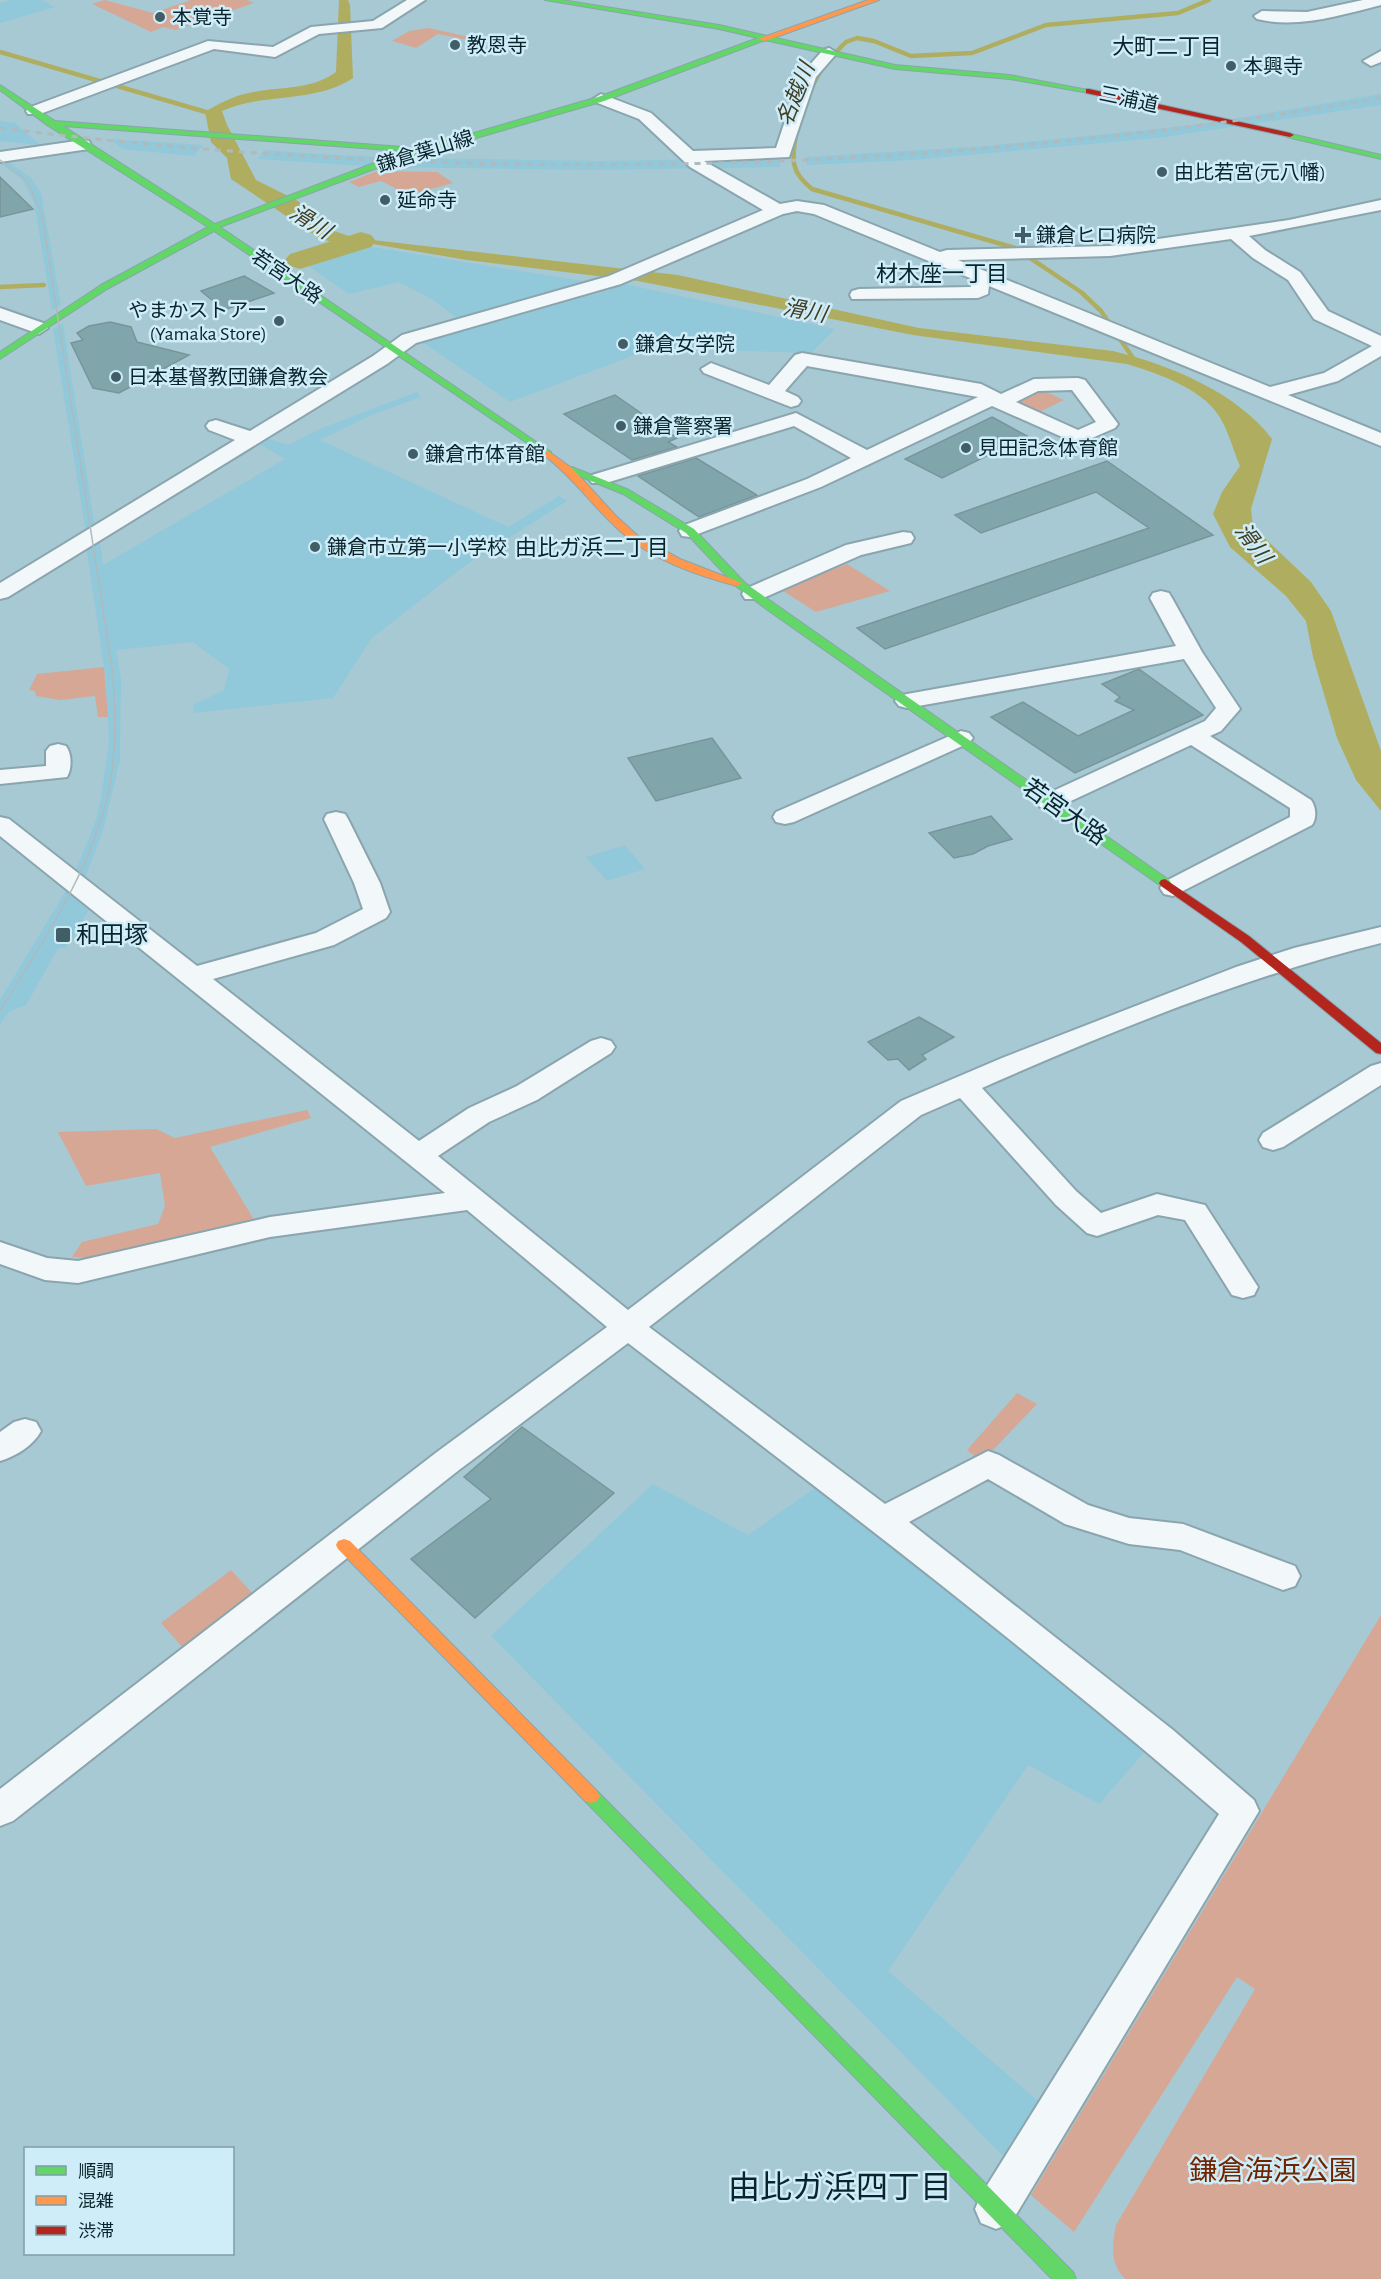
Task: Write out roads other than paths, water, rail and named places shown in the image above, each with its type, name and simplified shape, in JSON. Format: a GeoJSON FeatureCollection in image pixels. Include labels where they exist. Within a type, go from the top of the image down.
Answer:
{"type":"FeatureCollection","features":[{"type":"Feature","properties":{"kind":"main road","name":"三浦道"},"geometry":{"type":"LineString","coordinates":[[549,0],[672,18],[834,54],[924,70],[1010,77],[1078,88],[1381,157]]}},
{"type":"Feature","properties":{"kind":"main road","name":"鎌倉葉山線"},"geometry":{"type":"LineString","coordinates":[[0,356],[39,328],[186,241],[214,227],[425,149],[601,99],[862,1]]}},
{"type":"Feature","properties":{"kind":"main road","name":"若宮大路"},"geometry":{"type":"LineString","coordinates":[[0,87],[83,145],[214,227],[396,348],[572,470],[622,528],[638,541],[660,555],[747,589]]}},
{"type":"Feature","properties":{"kind":"main road"},"geometry":{"type":"LineString","coordinates":[[50,123],[374,148],[425,149]]}},
{"type":"Feature","properties":{"kind":"main road","name":"若宮大路"},"geometry":{"type":"LineString","coordinates":[[572,470],[599,479],[650,505],[690,531],[747,589],[1173,888],[1276,963],[1381,1050]]}},
{"type":"Feature","properties":{"kind":"main road"},"geometry":{"type":"LineString","coordinates":[[344,1545],[1066,2279]]}},
{"type":"Feature","properties":{"kind":"street"},"geometry":{"type":"LineString","coordinates":[[34,111],[213,44],[275,52],[316,30],[377,25],[417,0]]}},
{"type":"Feature","properties":{"kind":"street"},"geometry":{"type":"LineString","coordinates":[[1262,16],[1287,20],[1306,19],[1381,0]]}},
{"type":"Feature","properties":{"kind":"street"},"geometry":{"type":"LineString","coordinates":[[688,156],[783,153],[808,76],[834,54]]}},
{"type":"Feature","properties":{"kind":"street"},"geometry":{"type":"LineString","coordinates":[[601,99],[645,116],[688,156],[728,183],[778,210]]}},
{"type":"Feature","properties":{"kind":"street"},"geometry":{"type":"LineString","coordinates":[[0,157],[83,145]]}},
{"type":"Feature","properties":{"kind":"street"},"geometry":{"type":"LineString","coordinates":[[933,256],[1110,251],[1312,220],[1381,205]]}},
{"type":"Feature","properties":{"kind":"street"},"geometry":{"type":"LineString","coordinates":[[0,592],[409,339],[615,280],[778,210],[797,206],[818,209],[978,273],[1381,440]]}},
{"type":"Feature","properties":{"kind":"street"},"geometry":{"type":"LineString","coordinates":[[1234,233],[1258,254],[1294,276],[1321,315],[1381,343]]}},
{"type":"Feature","properties":{"kind":"street"},"geometry":{"type":"LineString","coordinates":[[860,295],[978,292],[981,290],[978,273]]}},
{"type":"Feature","properties":{"kind":"street"},"geometry":{"type":"LineString","coordinates":[[0,314],[39,328]]}},
{"type":"Feature","properties":{"kind":"street"},"geometry":{"type":"LineString","coordinates":[[1271,393],[1331,377],[1366,355],[1381,349]]}},
{"type":"Feature","properties":{"kind":"street"},"geometry":{"type":"LineString","coordinates":[[690,531],[814,483],[996,400],[1034,385],[1078,384],[1108,424],[1078,438],[996,400],[981,390],[802,359],[772,394]]}},
{"type":"Feature","properties":{"kind":"street"},"geometry":{"type":"LineString","coordinates":[[711,369],[801,405],[796,419]]}},
{"type":"Feature","properties":{"kind":"street"},"geometry":{"type":"LineString","coordinates":[[599,479],[796,419],[867,458]]}},
{"type":"Feature","properties":{"kind":"street"},"geometry":{"type":"LineString","coordinates":[[216,426],[250,438]]}},
{"type":"Feature","properties":{"kind":"street"},"geometry":{"type":"LineString","coordinates":[[747,589],[854,550],[903,538]]}},
{"type":"Feature","properties":{"kind":"street"},"geometry":{"type":"LineString","coordinates":[[1049,802],[1195,737],[1213,726],[1228,709],[1161,598]]}},
{"type":"Feature","properties":{"kind":"street"},"geometry":{"type":"LineString","coordinates":[[907,701],[1191,651]]}},
{"type":"Feature","properties":{"kind":"street"},"geometry":{"type":"LineString","coordinates":[[1173,888],[1303,820],[1302,805],[1195,737]]}},
{"type":"Feature","properties":{"kind":"street"},"geometry":{"type":"LineString","coordinates":[[785,817],[961,738]]}},
{"type":"Feature","properties":{"kind":"street"},"geometry":{"type":"LineString","coordinates":[[0,777],[58,772],[58,751]]}},
{"type":"Feature","properties":{"kind":"street"},"geometry":{"type":"LineString","coordinates":[[192,976],[325,939],[377,912],[367,883],[336,819]]}},
{"type":"Feature","properties":{"kind":"street"},"geometry":{"type":"LineString","coordinates":[[0,824],[474,1199],[628,1327],[883,1520],[1160,1741],[1241,1811],[996,2209]]}},
{"type":"Feature","properties":{"kind":"street"},"geometry":{"type":"LineString","coordinates":[[0,1810],[344,1545],[448,1461],[628,1327],[911,1108],[1012,1064],[1276,963],[1381,935]]}},
{"type":"Feature","properties":{"kind":"street"},"geometry":{"type":"LineString","coordinates":[[418,1155],[479,1114],[527,1093],[601,1047]]}},
{"type":"Feature","properties":{"kind":"street"},"geometry":{"type":"LineString","coordinates":[[1273,1140],[1381,1072]]}},
{"type":"Feature","properties":{"kind":"street"},"geometry":{"type":"LineString","coordinates":[[965,1086],[1066,1198],[1097,1226],[1157,1204],[1195,1212],[1243,1287]]}},
{"type":"Feature","properties":{"kind":"street"},"geometry":{"type":"LineString","coordinates":[[0,1253],[45,1269],[78,1272],[270,1227],[474,1199]]}},
{"type":"Feature","properties":{"kind":"street"},"geometry":{"type":"LineString","coordinates":[[0,1449],[25,1431]]}},
{"type":"Feature","properties":{"kind":"street"},"geometry":{"type":"LineString","coordinates":[[883,1520],[988,1464],[1077,1515],[1129,1531],[1183,1537],[1283,1576]]}},
{"type":"Feature","properties":{"kind":"water","name":"滑川"},"geometry":{"type":"Polygon","coordinates":[[[339,0],[348,0],[350,5],[353,78],[322,91],[255,101],[222,111],[256,180],[298,201],[334,231],[355,238],[678,275],[919,328],[1113,351],[1179,372],[1221,394],[1241,408],[1272,439],[1251,509],[1253,527],[1311,582],[1331,611],[1381,751],[1381,811],[1356,780],[1337,738],[1313,657],[1306,621],[1286,596],[1230,547],[1213,514],[1222,492],[1240,466],[1223,423],[1206,401],[1167,378],[1127,364],[913,335],[638,281],[467,260],[373,244],[333,243],[316,236],[231,179],[227,158],[211,142],[205,112],[237,96],[305,85],[336,72],[339,0]]]}},
{"type":"Feature","properties":{"kind":"waterway","name":"名越川"},"geometry":{"type":"LineString","coordinates":[[833,55],[846,42],[857,38],[874,41],[911,56],[972,53],[1046,25],[1178,13],[1209,0]]}},
{"type":"Feature","properties":{"kind":"waterway"},"geometry":{"type":"LineString","coordinates":[[0,52],[213,114]]}},
{"type":"Feature","properties":{"kind":"waterway","name":"名越川"},"geometry":{"type":"LineString","coordinates":[[810,90],[823,67]]}},
{"type":"Feature","properties":{"kind":"waterway","name":"名越川"},"geometry":{"type":"LineString","coordinates":[[797,127],[793,154],[795,168],[804,182],[812,189],[1015,248],[1081,292],[1101,311],[1135,361]]}},
{"type":"Feature","properties":{"kind":"waterway","name":"滑川"},"geometry":{"type":"LineString","coordinates":[[300,260],[361,241]]}},
{"type":"Feature","properties":{"kind":"waterway"},"geometry":{"type":"LineString","coordinates":[[0,287],[44,285]]}},
{"type":"Feature","properties":{"kind":"tram line"},"geometry":{"type":"LineString","coordinates":[[0,160],[28,182],[42,215],[113,674],[115,732],[109,789],[91,848],[64,904],[0,1011]]}},
{"type":"Feature","properties":{"kind":"railway"},"geometry":{"type":"LineString","coordinates":[[0,128],[172,146],[345,158],[518,164],[692,164],[865,157],[1038,144],[1210,124],[1381,98]]}},
{"type":"Feature","properties":{"kind":"place","name":"本覚寺"},"geometry":{"type":"Point","coordinates":[160,17]}},
{"type":"Feature","properties":{"kind":"place","name":"教恩寺"},"geometry":{"type":"Point","coordinates":[455,45]}},
{"type":"Feature","properties":{"kind":"place","name":"本興寺"},"geometry":{"type":"Point","coordinates":[1231,66]}},
{"type":"Feature","properties":{"kind":"place","name":"由比若宮(元八幡)"},"geometry":{"type":"Point","coordinates":[1162,172]}},
{"type":"Feature","properties":{"kind":"place","name":"延命寺"},"geometry":{"type":"Point","coordinates":[385,200]}},
{"type":"Feature","properties":{"kind":"place","name":"鎌倉ヒロ病院"},"geometry":{"type":"Point","coordinates":[1023,235]}},
{"type":"Feature","properties":{"kind":"place","name":"やまかストアー (Yamaka Store)"},"geometry":{"type":"Point","coordinates":[279,321]}},
{"type":"Feature","properties":{"kind":"place","name":"鎌倉女学院"},"geometry":{"type":"Point","coordinates":[623,344]}},
{"type":"Feature","properties":{"kind":"place","name":"日本基督教団鎌倉教会"},"geometry":{"type":"Point","coordinates":[116,377]}},
{"type":"Feature","properties":{"kind":"place","name":"鎌倉警察署"},"geometry":{"type":"Point","coordinates":[621,426]}},
{"type":"Feature","properties":{"kind":"place","name":"見田記念体育館"},"geometry":{"type":"Point","coordinates":[966,448]}},
{"type":"Feature","properties":{"kind":"place","name":"鎌倉市体育館"},"geometry":{"type":"Point","coordinates":[413,454]}},
{"type":"Feature","properties":{"kind":"place","name":"鎌倉市立第一小学校"},"geometry":{"type":"Point","coordinates":[315,547]}},
{"type":"Feature","properties":{"kind":"place","name":"和田塚"},"geometry":{"type":"Point","coordinates":[63,935]}},
{"type":"Feature","properties":{"kind":"district","name":"大町二丁目"},"geometry":{"type":"Point","coordinates":[1167,46]}},
{"type":"Feature","properties":{"kind":"district","name":"材木座一丁目"},"geometry":{"type":"Point","coordinates":[942,273]}},
{"type":"Feature","properties":{"kind":"district","name":"由比ガ浜二丁目"},"geometry":{"type":"Point","coordinates":[592,547]}},
{"type":"Feature","properties":{"kind":"district","name":"由比ガ浜四丁目"},"geometry":{"type":"Point","coordinates":[840,2187]}},
{"type":"Feature","properties":{"kind":"park label","name":"鎌倉海浜公園"},"geometry":{"type":"Point","coordinates":[1273,2170]}}]}
